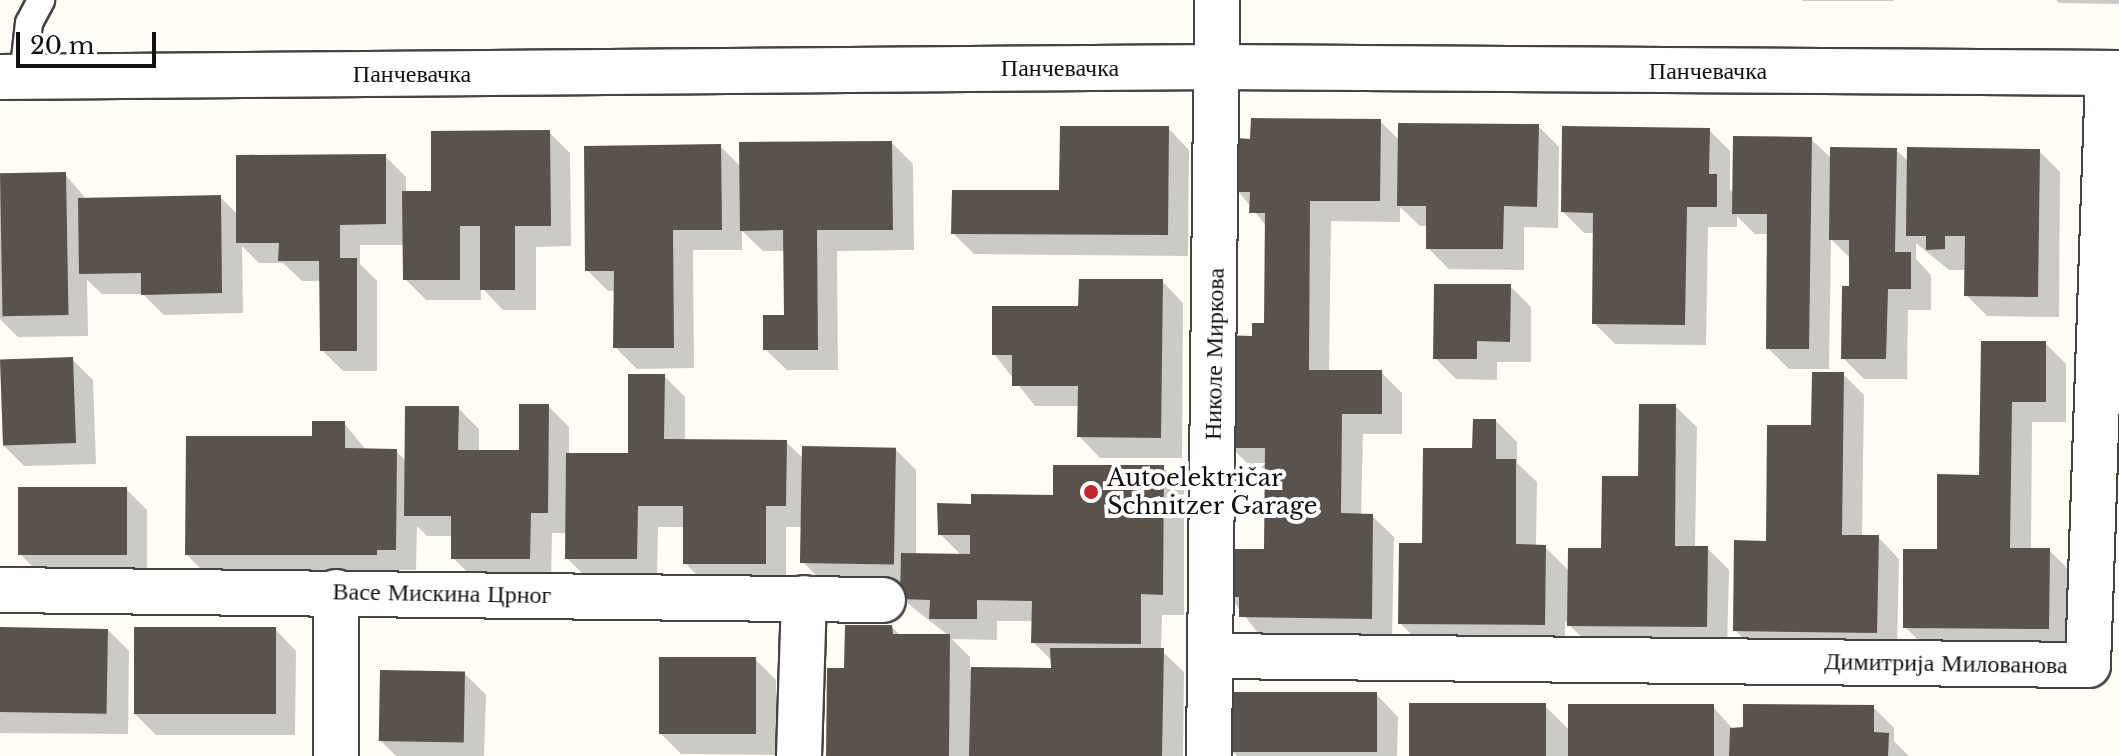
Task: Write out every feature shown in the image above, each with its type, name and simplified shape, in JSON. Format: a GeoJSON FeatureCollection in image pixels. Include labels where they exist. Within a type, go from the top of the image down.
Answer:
{"type":"FeatureCollection","features":[{"type":"Feature","properties":{"kind":"street","name":"Николе Миркова"},"geometry":{"type":"LineString","coordinates":[[1209,756],[1217,0]]}},
{"type":"Feature","properties":{"kind":"street","name":"Панчевачка"},"geometry":{"type":"LineString","coordinates":[[12,77],[1217,67],[2113,73]]}},
{"type":"Feature","properties":{"kind":"street","name":"Димитрија Милованова"},"geometry":{"type":"LineString","coordinates":[[1212,656],[2088,665],[2113,73]]}},
{"type":"Feature","properties":{"kind":"street","name":"Васе Мискина Црног"},"geometry":{"type":"LineString","coordinates":[[0,590],[883,600]]}},
{"type":"Feature","properties":{"kind":"street"},"geometry":{"type":"LineString","coordinates":[[336,592],[336,756]]}},
{"type":"Feature","properties":{"kind":"street"},"geometry":{"type":"LineString","coordinates":[[799,756],[804,598]]}},
{"type":"Feature","properties":{"kind":"lane"},"geometry":{"type":"LineString","coordinates":[[12,77],[29,23],[41,0]]}},
{"type":"Feature","properties":{"kind":"building"},"geometry":{"type":"Polygon","coordinates":[[[1251,118],[1381,119],[1380,201],[1310,201],[1309,370],[1382,370],[1382,414],[1342,414],[1341,513],[1373,514],[1372,619],[1239,617],[1239,597],[1227,597],[1228,549],[1264,549],[1265,448],[1229,448],[1222,335],[1252,336],[1252,323],[1264,323],[1265,213],[1249,213],[1250,192],[1236,192],[1237,138],[1250,139],[1251,118]]]}},
{"type":"Feature","properties":{"kind":"building"},"geometry":{"type":"Polygon","coordinates":[[[1398,123],[1539,124],[1537,207],[1504,206],[1503,249],[1426,249],[1426,206],[1397,206],[1398,123]]]}},
{"type":"Feature","properties":{"kind":"building"},"geometry":{"type":"Polygon","coordinates":[[[1060,126],[1169,126],[1168,235],[951,234],[952,190],[1059,190],[1060,126]]]}},
{"type":"Feature","properties":{"kind":"building"},"geometry":{"type":"Polygon","coordinates":[[[1562,126],[1710,128],[1709,174],[1717,174],[1717,207],[1687,207],[1685,325],[1592,324],[1593,213],[1561,212],[1562,126]]]}},
{"type":"Feature","properties":{"kind":"building"},"geometry":{"type":"Polygon","coordinates":[[[550,130],[551,226],[515,226],[515,290],[480,290],[480,226],[460,226],[460,280],[403,280],[402,191],[431,191],[431,131],[550,130]]]}},
{"type":"Feature","properties":{"kind":"building"},"geometry":{"type":"Polygon","coordinates":[[[1733,136],[1812,137],[1809,349],[1766,349],[1767,214],[1732,214],[1733,136]]]}},
{"type":"Feature","properties":{"kind":"building"},"geometry":{"type":"Polygon","coordinates":[[[892,141],[893,230],[817,230],[818,350],[763,350],[763,315],[784,315],[783,230],[740,231],[739,142],[892,141]]]}},
{"type":"Feature","properties":{"kind":"building"},"geometry":{"type":"Polygon","coordinates":[[[721,144],[722,230],[673,230],[674,348],[613,348],[614,271],[585,271],[584,146],[721,144]]]}},
{"type":"Feature","properties":{"kind":"building"},"geometry":{"type":"Polygon","coordinates":[[[1830,147],[1897,148],[1895,252],[1911,252],[1911,289],[1888,289],[1886,359],[1841,359],[1842,286],[1849,286],[1849,240],[1829,240],[1830,147]]]}},
{"type":"Feature","properties":{"kind":"building"},"geometry":{"type":"Polygon","coordinates":[[[1907,147],[2040,149],[2038,297],[1964,296],[1965,236],[1945,236],[1945,249],[1926,250],[1926,236],[1906,236],[1907,147]]]}},
{"type":"Feature","properties":{"kind":"building"},"geometry":{"type":"Polygon","coordinates":[[[386,154],[386,224],[340,225],[340,258],[357,258],[357,351],[320,351],[319,261],[278,261],[279,243],[236,243],[236,155],[386,154]]]}},
{"type":"Feature","properties":{"kind":"building"},"geometry":{"type":"Polygon","coordinates":[[[66,172],[68,315],[3,316],[0,173],[66,172]]]}},
{"type":"Feature","properties":{"kind":"building"},"geometry":{"type":"Polygon","coordinates":[[[221,195],[222,293],[141,295],[141,273],[79,274],[78,198],[221,195]]]}},
{"type":"Feature","properties":{"kind":"building"},"geometry":{"type":"Polygon","coordinates":[[[1079,279],[1163,279],[1161,438],[1077,437],[1078,386],[1012,386],[1012,355],[992,355],[992,306],[1078,306],[1079,279]]]}},
{"type":"Feature","properties":{"kind":"building"},"geometry":{"type":"Polygon","coordinates":[[[1434,284],[1511,284],[1510,342],[1477,341],[1477,359],[1433,359],[1434,284]]]}},
{"type":"Feature","properties":{"kind":"building"},"geometry":{"type":"Polygon","coordinates":[[[1981,341],[2046,341],[2046,402],[2012,402],[2010,548],[2050,548],[2049,629],[1903,628],[1903,549],[1937,549],[1937,474],[1979,475],[1981,341]]]}},
{"type":"Feature","properties":{"kind":"building"},"geometry":{"type":"Polygon","coordinates":[[[73,357],[76,443],[3,445],[0,360],[73,357]]]}},
{"type":"Feature","properties":{"kind":"building"},"geometry":{"type":"Polygon","coordinates":[[[1812,372],[1844,372],[1842,535],[1879,535],[1877,633],[1733,631],[1734,540],[1766,541],[1767,425],[1811,425],[1812,372]]]}},
{"type":"Feature","properties":{"kind":"building"},"geometry":{"type":"Polygon","coordinates":[[[628,374],[665,374],[664,439],[787,440],[786,506],[766,506],[766,564],[683,564],[683,506],[638,506],[637,559],[565,559],[566,453],[628,453],[628,374]]]}},
{"type":"Feature","properties":{"kind":"building"},"geometry":{"type":"Polygon","coordinates":[[[519,404],[549,404],[548,513],[531,513],[530,559],[451,559],[451,516],[404,516],[405,406],[459,406],[458,450],[519,450],[519,404]]]}},
{"type":"Feature","properties":{"kind":"building"},"geometry":{"type":"Polygon","coordinates":[[[1639,404],[1676,404],[1675,546],[1708,546],[1707,627],[1567,626],[1568,548],[1601,548],[1602,476],[1638,476],[1639,404]]]}},
{"type":"Feature","properties":{"kind":"building"},"geometry":{"type":"Polygon","coordinates":[[[1473,419],[1496,419],[1496,459],[1516,459],[1516,544],[1546,545],[1545,625],[1398,624],[1399,543],[1422,543],[1423,448],[1472,448],[1473,419]]]}},
{"type":"Feature","properties":{"kind":"building"},"geometry":{"type":"Polygon","coordinates":[[[312,421],[345,421],[345,448],[397,449],[396,550],[377,550],[377,555],[185,555],[186,436],[312,436],[312,421]]]}},
{"type":"Feature","properties":{"kind":"building"},"geometry":{"type":"Polygon","coordinates":[[[802,446],[896,448],[894,565],[800,563],[802,446]]]}},
{"type":"Feature","properties":{"kind":"building"},"geometry":{"type":"Polygon","coordinates":[[[1053,465],[1164,465],[1163,595],[1141,594],[1141,644],[1031,643],[1032,601],[977,600],[977,619],[929,619],[930,600],[900,599],[901,553],[970,554],[970,535],[938,535],[937,503],[971,504],[971,494],[1053,495],[1053,465]]]}},
{"type":"Feature","properties":{"kind":"building"},"geometry":{"type":"Polygon","coordinates":[[[18,487],[127,487],[127,555],[18,555],[18,487]]]}},
{"type":"Feature","properties":{"kind":"building"},"geometry":{"type":"Polygon","coordinates":[[[845,625],[892,625],[893,634],[950,634],[949,756],[826,756],[827,668],[844,668],[845,625]]]}},
{"type":"Feature","properties":{"kind":"building"},"geometry":{"type":"Polygon","coordinates":[[[0,627],[108,629],[107,714],[0,712],[0,627]]]}},
{"type":"Feature","properties":{"kind":"building"},"geometry":{"type":"Polygon","coordinates":[[[134,627],[276,627],[276,714],[134,714],[134,627]]]}},
{"type":"Feature","properties":{"kind":"building"},"geometry":{"type":"Polygon","coordinates":[[[1050,648],[1164,648],[1162,756],[969,756],[971,667],[1051,668],[1050,648]]]}},
{"type":"Feature","properties":{"kind":"building"},"geometry":{"type":"Polygon","coordinates":[[[659,657],[756,657],[756,734],[659,734],[659,657]]]}},
{"type":"Feature","properties":{"kind":"building"},"geometry":{"type":"Polygon","coordinates":[[[380,670],[465,671],[464,742],[379,741],[380,670]]]}},
{"type":"Feature","properties":{"kind":"building"},"geometry":{"type":"Polygon","coordinates":[[[1231,692],[1377,692],[1377,752],[1231,752],[1231,692]]]}},
{"type":"Feature","properties":{"kind":"building"},"geometry":{"type":"Polygon","coordinates":[[[1409,703],[1546,703],[1546,756],[1409,756],[1409,703]]]}},
{"type":"Feature","properties":{"kind":"building"},"geometry":{"type":"Polygon","coordinates":[[[1568,704],[1714,704],[1714,756],[1568,756],[1568,704]]]}},
{"type":"Feature","properties":{"kind":"building"},"geometry":{"type":"Polygon","coordinates":[[[1743,704],[1874,705],[1874,732],[1889,733],[1888,756],[1729,756],[1730,728],[1743,727],[1743,704]]]}},
{"type":"Feature","properties":{"kind":"place","name":"Autoelektričar Schnitzer Garage"},"geometry":{"type":"Point","coordinates":[1091,492]}}]}
